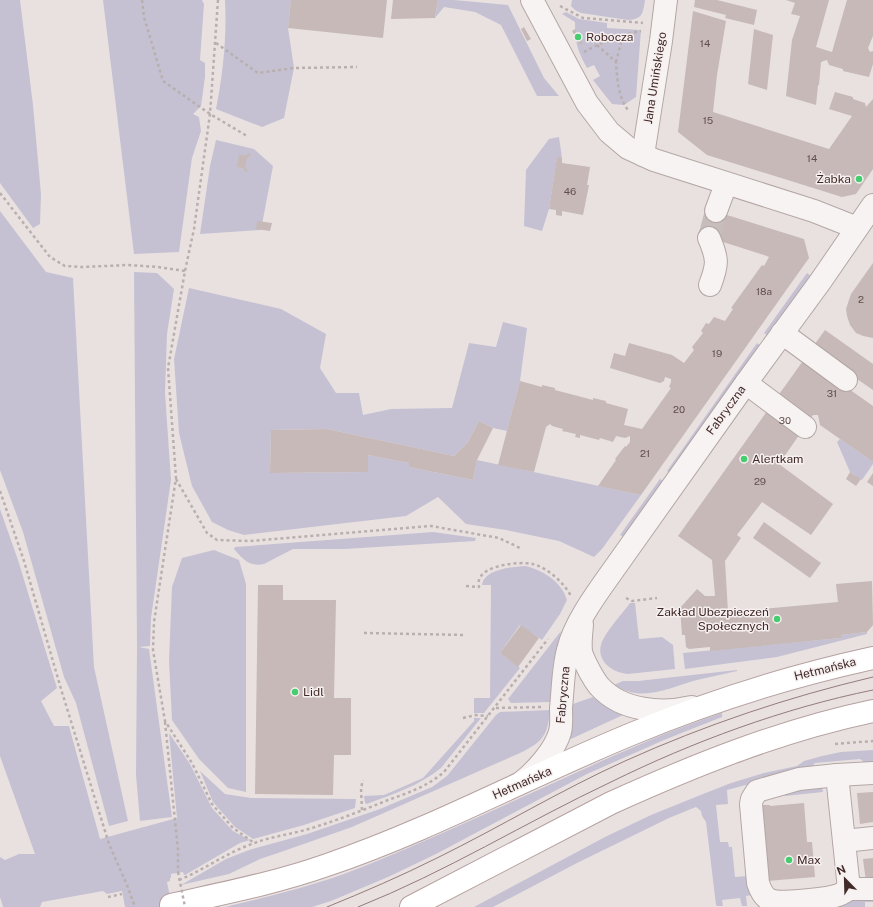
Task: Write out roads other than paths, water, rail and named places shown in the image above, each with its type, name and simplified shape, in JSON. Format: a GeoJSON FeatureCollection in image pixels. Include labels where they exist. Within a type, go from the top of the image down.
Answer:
{"type":"FeatureCollection","features":[{"type":"Feature","properties":{"kind":"main road","name":"Hetmańska"},"geometry":{"type":"LineString","coordinates":[[178,906],[278,881],[327,865],[402,836],[634,733],[713,702],[796,677],[873,658]]}},
{"type":"Feature","properties":{"kind":"main road"},"geometry":{"type":"LineString","coordinates":[[411,907],[641,789],[753,745],[818,725],[873,711]]}},
{"type":"Feature","properties":{"kind":"street"},"geometry":{"type":"LineString","coordinates":[[532,0],[579,89],[597,119],[616,139],[628,148],[661,163],[819,213],[857,228]]}},
{"type":"Feature","properties":{"kind":"street","name":"Jana Umińskiego"},"geometry":{"type":"LineString","coordinates":[[643,155],[666,0]]}},
{"type":"Feature","properties":{"kind":"street"},"geometry":{"type":"LineString","coordinates":[[716,211],[726,184]]}},
{"type":"Feature","properties":{"kind":"street","name":"Fabryczna"},"geometry":{"type":"LineString","coordinates":[[519,784],[539,766],[558,736],[561,725],[564,673],[568,650],[575,631],[578,609],[608,576],[820,282],[872,207]]}},
{"type":"Feature","properties":{"kind":"street"},"geometry":{"type":"LineString","coordinates":[[709,238],[716,258],[716,270],[710,285]]}},
{"type":"Feature","properties":{"kind":"street"},"geometry":{"type":"LineString","coordinates":[[782,333],[846,380]]}},
{"type":"Feature","properties":{"kind":"street"},"geometry":{"type":"LineString","coordinates":[[746,383],[805,427]]}},
{"type":"Feature","properties":{"kind":"street","name":"Fabryczna"},"geometry":{"type":"LineString","coordinates":[[578,609],[582,653],[587,667],[597,683],[614,699],[625,704],[650,710],[678,709],[713,702]]}},
{"type":"Feature","properties":{"kind":"street"},"geometry":{"type":"LineString","coordinates":[[873,773],[837,775],[799,780],[757,791],[751,804],[758,883],[764,895],[768,899],[777,902],[836,896],[849,889],[873,889]]}},
{"type":"Feature","properties":{"kind":"street"},"geometry":{"type":"LineString","coordinates":[[837,775],[849,889]]}},
{"type":"Feature","properties":{"kind":"street"},"geometry":{"type":"LineString","coordinates":[[844,841],[873,838]]}},
{"type":"Feature","properties":{"kind":"tunnel"},"geometry":{"type":"LineString","coordinates":[[709,238],[716,211]]}},
{"type":"Feature","properties":{"kind":"tram line"},"geometry":{"type":"LineString","coordinates":[[327,907],[423,865],[577,784],[655,748],[747,713],[873,677]]}},
{"type":"Feature","properties":{"kind":"tram line"},"geometry":{"type":"LineString","coordinates":[[358,907],[454,863],[579,797],[674,753],[772,716],[840,697],[873,690]]}},
{"type":"Feature","properties":{"kind":"place","name":"Robocza"},"geometry":{"type":"Point","coordinates":[578,37]}},
{"type":"Feature","properties":{"kind":"place","name":"Żabka"},"geometry":{"type":"Point","coordinates":[859,179]}},
{"type":"Feature","properties":{"kind":"place","name":"Alertkam"},"geometry":{"type":"Point","coordinates":[744,459]}},
{"type":"Feature","properties":{"kind":"place","name":"Zakład Ubezpieczeń Społecznych"},"geometry":{"type":"Point","coordinates":[777,619]}},
{"type":"Feature","properties":{"kind":"place","name":"Lidl"},"geometry":{"type":"Point","coordinates":[295,692]}},
{"type":"Feature","properties":{"kind":"place","name":"Max"},"geometry":{"type":"Point","coordinates":[789,860]}}]}
